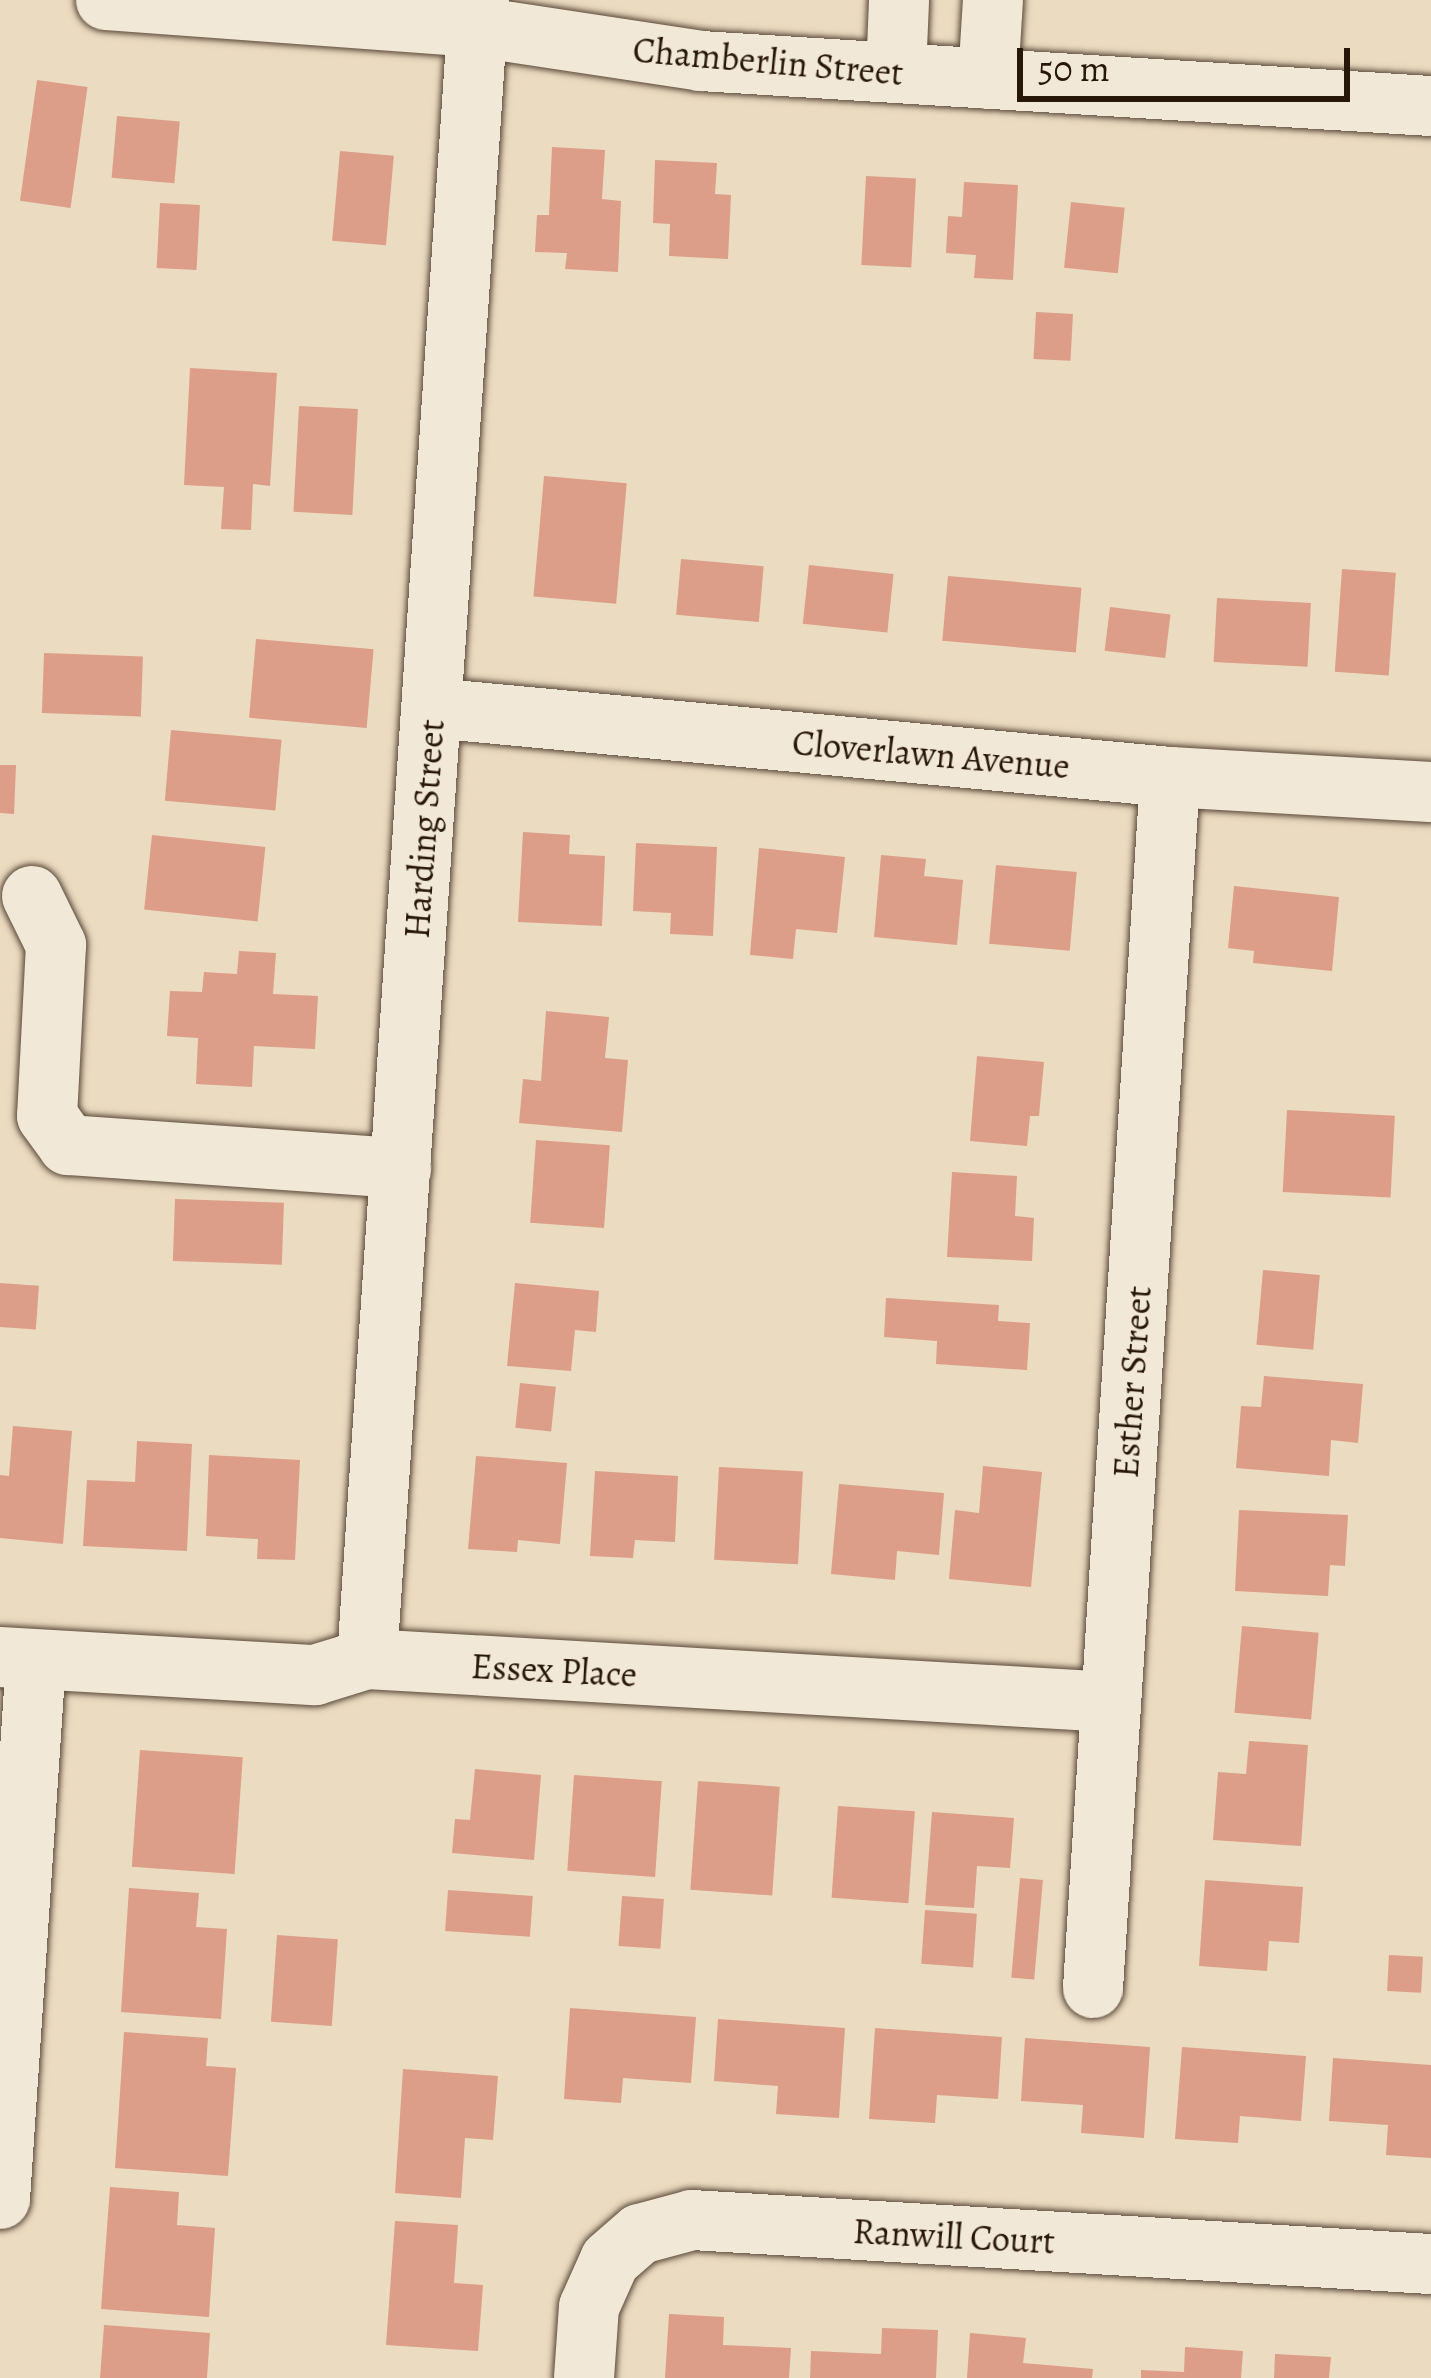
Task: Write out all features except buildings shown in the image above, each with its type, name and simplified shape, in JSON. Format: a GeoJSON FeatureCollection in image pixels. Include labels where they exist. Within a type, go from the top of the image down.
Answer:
{"type":"FeatureCollection","features":[{"type":"Feature","properties":{"kind":"street","name":"Chamberlin Street"},"geometry":{"type":"LineString","coordinates":[[106,0],[478,13],[701,61],[1431,106]]}},
{"type":"Feature","properties":{"kind":"street"},"geometry":{"type":"LineString","coordinates":[[896,73],[899,0]]}},
{"type":"Feature","properties":{"kind":"street"},"geometry":{"type":"LineString","coordinates":[[988,79],[993,0]]}},
{"type":"Feature","properties":{"kind":"street","name":"Harding Street"},"geometry":{"type":"LineString","coordinates":[[367,1659],[478,13]]}},
{"type":"Feature","properties":{"kind":"street","name":"Cloverlawn Avenue"},"geometry":{"type":"LineString","coordinates":[[432,708],[1171,777],[1431,792]]}},
{"type":"Feature","properties":{"kind":"street","name":"Esther Street"},"geometry":{"type":"LineString","coordinates":[[1093,1988],[1171,777]]}},
{"type":"Feature","properties":{"kind":"street"},"geometry":{"type":"LineString","coordinates":[[32,896],[56,945],[47,1116],[68,1145],[401,1168]]}},
{"type":"Feature","properties":{"kind":"street"},"geometry":{"type":"LineString","coordinates":[[0,2199],[18,1658]]}},
{"type":"Feature","properties":{"kind":"street","name":"Essex Place"},"geometry":{"type":"LineString","coordinates":[[18,1658],[315,1675],[367,1659],[1111,1702]]}},
{"type":"Feature","properties":{"kind":"street","name":"Ranwill Court"},"geometry":{"type":"LineString","coordinates":[[584,2378],[589,2307],[610,2260],[640,2234],[692,2220],[1431,2264]]}}]}
